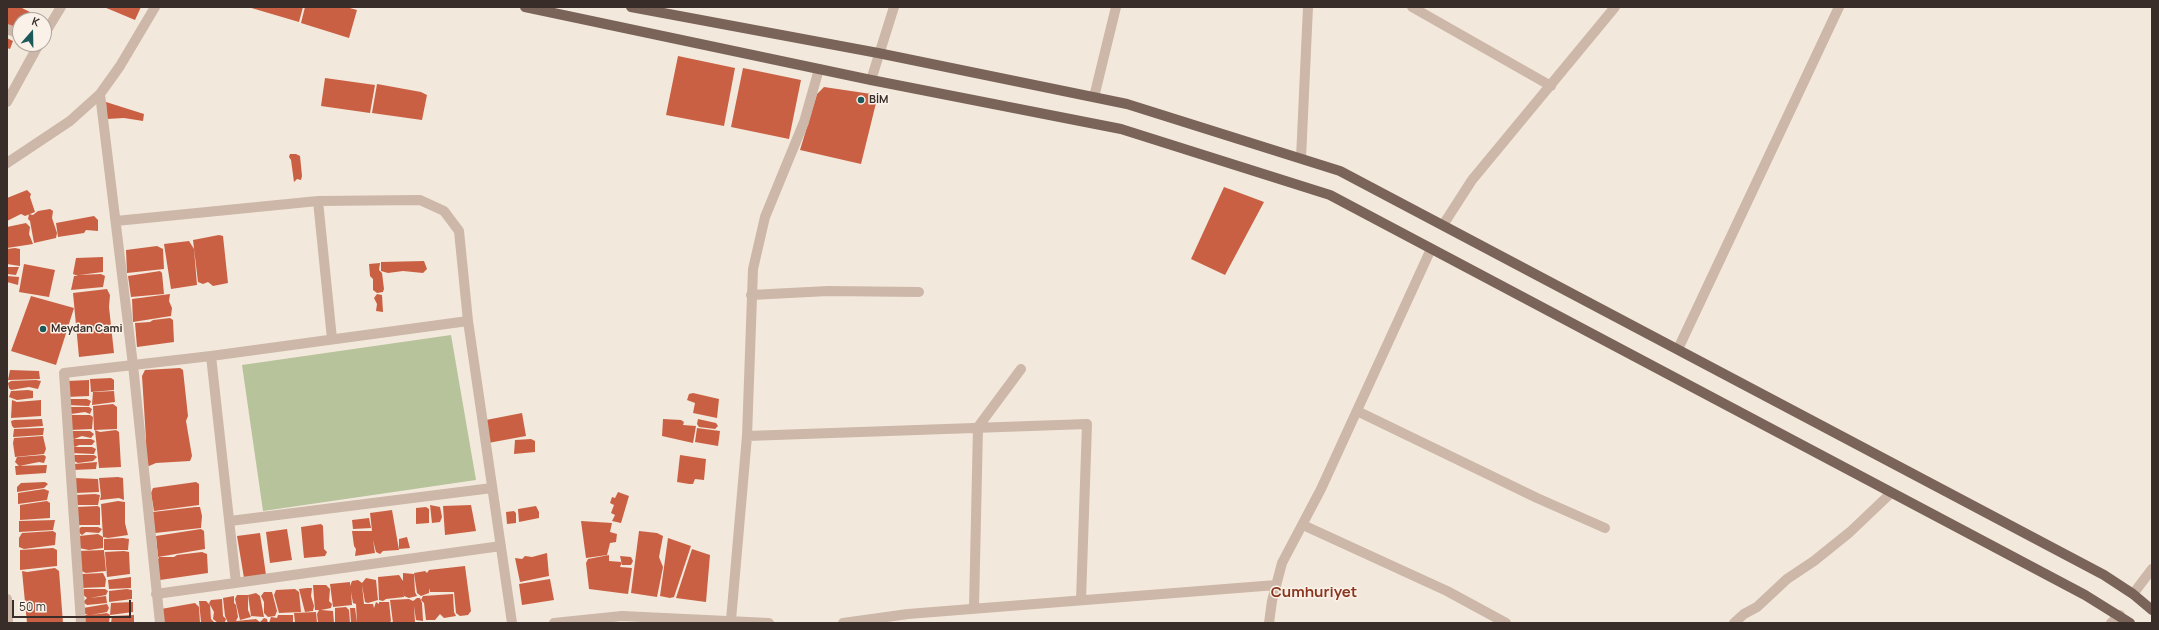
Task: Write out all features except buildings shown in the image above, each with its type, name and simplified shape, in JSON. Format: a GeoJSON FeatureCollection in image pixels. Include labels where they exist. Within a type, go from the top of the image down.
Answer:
{"type":"FeatureCollection","features":[{"type":"Feature","properties":{"kind":"main road"},"geometry":{"type":"LineString","coordinates":[[525,7],[554,10],[871,80],[1121,129],[1330,195],[1892,493],[2120,615],[2130,623]]}},
{"type":"Feature","properties":{"kind":"main road"},"geometry":{"type":"LineString","coordinates":[[631,7],[878,53],[1127,104],[1340,171],[2104,575],[2152,610]]}},
{"type":"Feature","properties":{"kind":"street"},"geometry":{"type":"LineString","coordinates":[[52,22],[61,7]]}},
{"type":"Feature","properties":{"kind":"street"},"geometry":{"type":"LineString","coordinates":[[7,163],[70,121],[100,94],[120,66],[155,7]]}},
{"type":"Feature","properties":{"kind":"street"},"geometry":{"type":"LineString","coordinates":[[871,80],[878,53],[894,7]]}},
{"type":"Feature","properties":{"kind":"street"},"geometry":{"type":"LineString","coordinates":[[1094,97],[1116,7]]}},
{"type":"Feature","properties":{"kind":"street"},"geometry":{"type":"LineString","coordinates":[[1301,158],[1308,7]]}},
{"type":"Feature","properties":{"kind":"street"},"geometry":{"type":"LineString","coordinates":[[1412,7],[1551,86]]}},
{"type":"Feature","properties":{"kind":"street"},"geometry":{"type":"LineString","coordinates":[[1443,225],[1472,180],[1615,7]]}},
{"type":"Feature","properties":{"kind":"street"},"geometry":{"type":"LineString","coordinates":[[1678,349],[1839,7]]}},
{"type":"Feature","properties":{"kind":"street"},"geometry":{"type":"LineString","coordinates":[[7,102],[35,52]]}},
{"type":"Feature","properties":{"kind":"street"},"geometry":{"type":"LineString","coordinates":[[731,620],[747,436],[751,295],[758,243],[765,217],[804,122],[819,69]]}},
{"type":"Feature","properties":{"kind":"street"},"geometry":{"type":"LineString","coordinates":[[100,94],[133,365],[160,623]]}},
{"type":"Feature","properties":{"kind":"street"},"geometry":{"type":"LineString","coordinates":[[116,220],[318,201],[411,199],[428,202],[444,211],[459,231],[468,320],[512,623]]}},
{"type":"Feature","properties":{"kind":"street"},"geometry":{"type":"LineString","coordinates":[[318,201],[332,339]]}},
{"type":"Feature","properties":{"kind":"street"},"geometry":{"type":"LineString","coordinates":[[1269,623],[1276,585],[1282,563],[1303,525],[1431,249]]}},
{"type":"Feature","properties":{"kind":"street"},"geometry":{"type":"LineString","coordinates":[[751,295],[828,291],[919,292]]}},
{"type":"Feature","properties":{"kind":"street"},"geometry":{"type":"LineString","coordinates":[[81,623],[64,373],[211,356],[468,320]]}},
{"type":"Feature","properties":{"kind":"street"},"geometry":{"type":"LineString","coordinates":[[211,356],[236,583]]}},
{"type":"Feature","properties":{"kind":"street"},"geometry":{"type":"LineString","coordinates":[[974,608],[978,427],[1022,369]]}},
{"type":"Feature","properties":{"kind":"street"},"geometry":{"type":"LineString","coordinates":[[1357,411],[1537,498],[1604,528]]}},
{"type":"Feature","properties":{"kind":"street"},"geometry":{"type":"LineString","coordinates":[[747,436],[1087,424],[1081,600]]}},
{"type":"Feature","properties":{"kind":"street"},"geometry":{"type":"LineString","coordinates":[[230,521],[492,488]]}},
{"type":"Feature","properties":{"kind":"street"},"geometry":{"type":"LineString","coordinates":[[1734,623],[1744,614],[1757,607],[1788,579],[1814,561],[1850,532],[1892,493]]}},
{"type":"Feature","properties":{"kind":"street"},"geometry":{"type":"LineString","coordinates":[[1303,525],[1447,591],[1506,623]]}},
{"type":"Feature","properties":{"kind":"street"},"geometry":{"type":"LineString","coordinates":[[156,594],[501,546]]}},
{"type":"Feature","properties":{"kind":"street"},"geometry":{"type":"LineString","coordinates":[[2132,594],[2152,569]]}},
{"type":"Feature","properties":{"kind":"street"},"geometry":{"type":"LineString","coordinates":[[843,623],[908,614],[974,608],[1276,585]]}},
{"type":"Feature","properties":{"kind":"street"},"geometry":{"type":"LineString","coordinates":[[7,599],[8,623]]}},
{"type":"Feature","properties":{"kind":"street"},"geometry":{"type":"LineString","coordinates":[[2111,623],[2120,615]]}},
{"type":"Feature","properties":{"kind":"street"},"geometry":{"type":"LineString","coordinates":[[554,623],[622,616],[769,623]]}},
{"type":"Feature","properties":{"kind":"green space"},"geometry":{"type":"Polygon","coordinates":[[[451,335],[476,480],[263,511],[242,365],[451,335]]]}},
{"type":"Feature","properties":{"kind":"place","name":"BİM"},"geometry":{"type":"Point","coordinates":[861,100]}},
{"type":"Feature","properties":{"kind":"place","name":"Meydan Cami"},"geometry":{"type":"Point","coordinates":[43,329]}},
{"type":"Feature","properties":{"kind":"district","name":"Cumhuriyet"},"geometry":{"type":"Point","coordinates":[1314,593]}}]}
